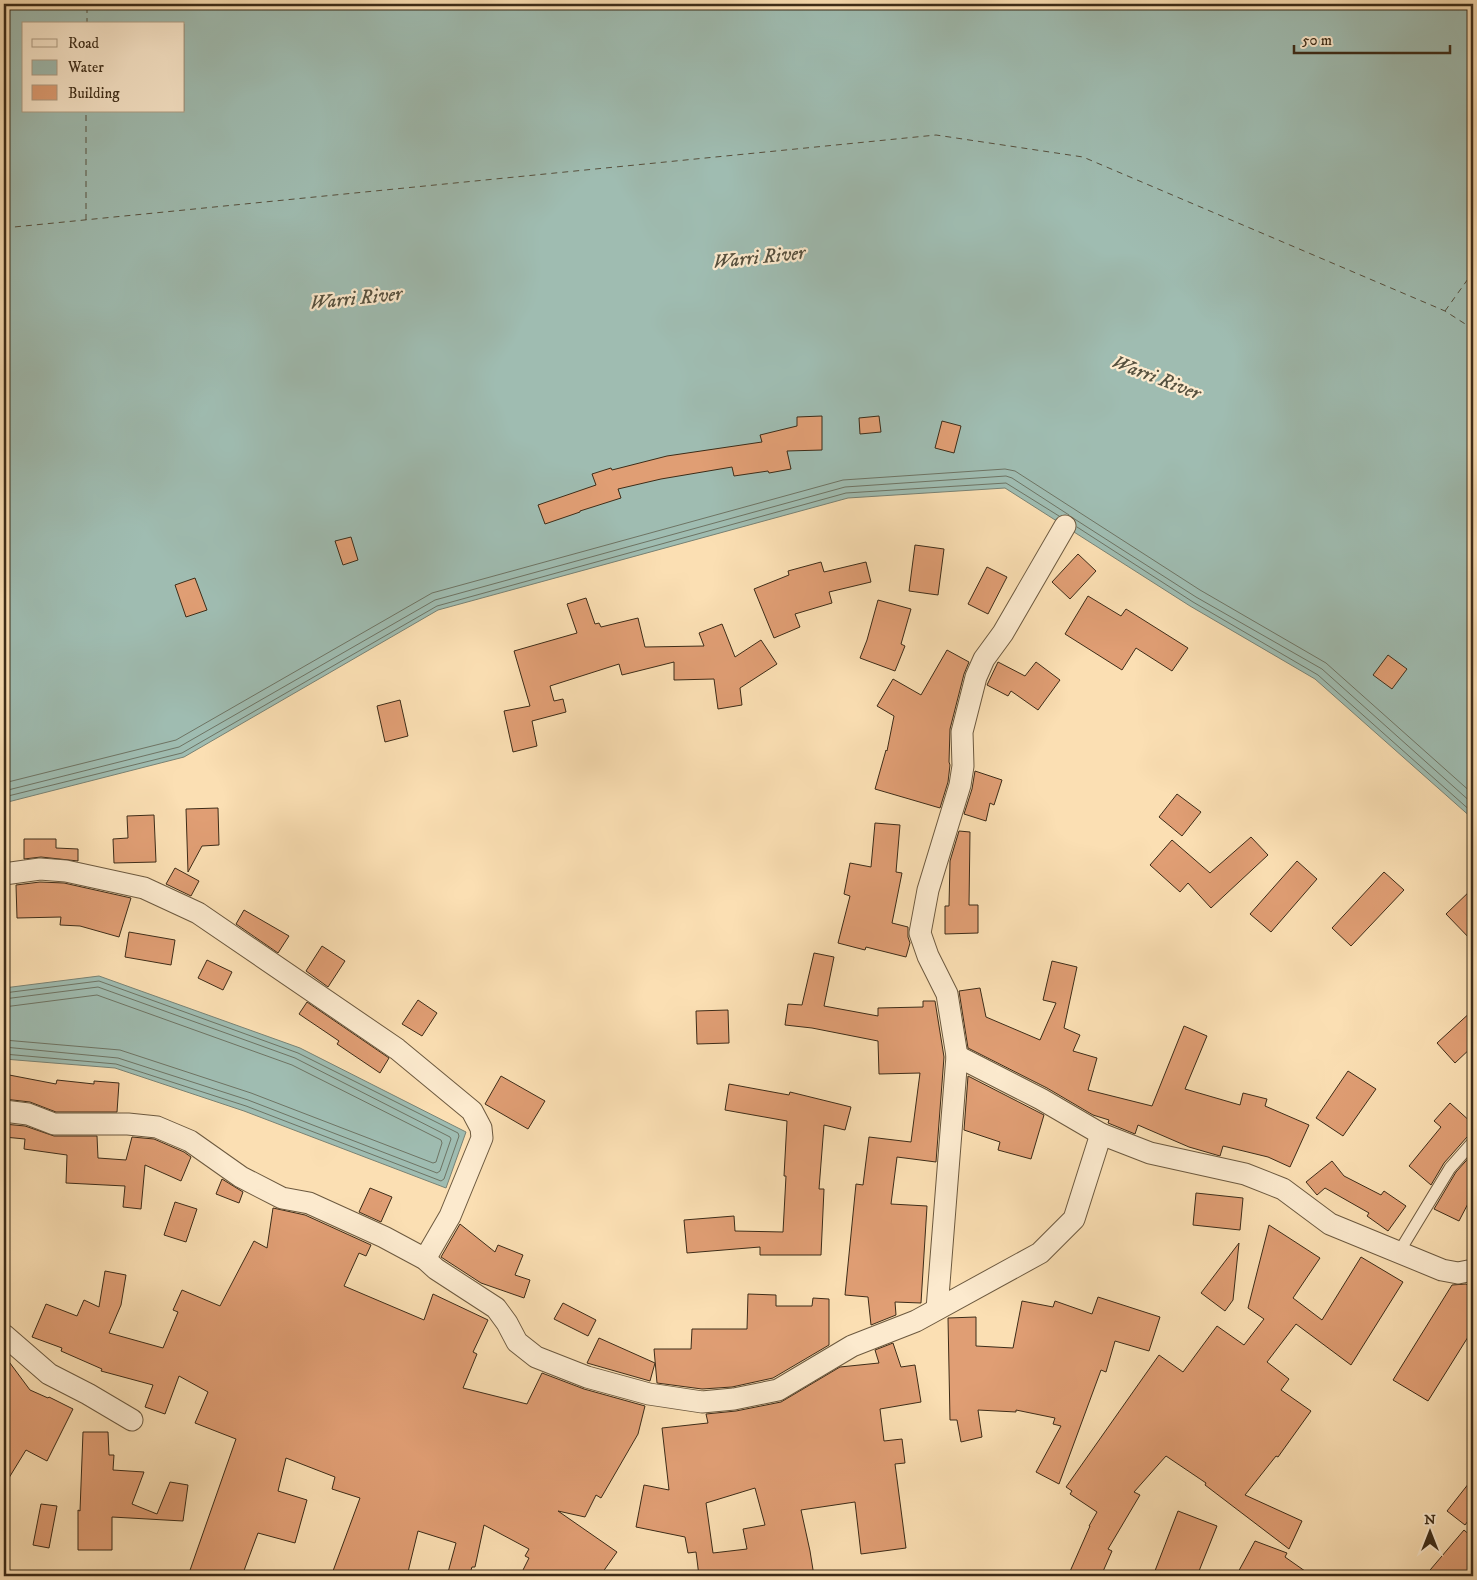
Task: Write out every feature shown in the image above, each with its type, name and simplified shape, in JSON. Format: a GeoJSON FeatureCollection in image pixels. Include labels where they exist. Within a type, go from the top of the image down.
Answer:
{"type":"FeatureCollection","features":[{"type":"Feature","properties":{"kind":"street"},"geometry":{"type":"LineString","coordinates":[[937,1309],[957,1056],[947,994],[928,956],[920,933],[928,890],[960,785],[963,766],[962,732],[976,677],[984,659],[1003,633],[1065,526]]}},
{"type":"Feature","properties":{"kind":"street"},"geometry":{"type":"LineString","coordinates":[[4,874],[40,868],[66,871],[144,888],[198,913],[396,1049],[472,1110],[481,1128],[482,1138],[450,1216],[425,1259]]}},
{"type":"Feature","properties":{"kind":"street"},"geometry":{"type":"LineString","coordinates":[[957,1056],[1041,1099],[1101,1134],[1150,1153],[1245,1174],[1283,1189],[1330,1224],[1442,1270],[1458,1273],[1473,1270]]}},
{"type":"Feature","properties":{"kind":"street"},"geometry":{"type":"LineString","coordinates":[[4,1111],[28,1114],[54,1124],[128,1124],[156,1127],[190,1141],[241,1177],[282,1198],[309,1203],[384,1237],[425,1259],[436,1269],[496,1308],[517,1342],[536,1357],[587,1377],[649,1394],[702,1402],[734,1399],[778,1390],[852,1346],[916,1321],[1040,1253],[1074,1219],[1101,1134]]}},
{"type":"Feature","properties":{"kind":"street"},"geometry":{"type":"LineString","coordinates":[[4,1334],[49,1374],[132,1420]]}},
{"type":"Feature","properties":{"kind":"lane"},"geometry":{"type":"LineString","coordinates":[[1399,1252],[1450,1168],[1473,1142]]}},
{"type":"Feature","properties":{"kind":"water","name":"Warri River"},"geometry":{"type":"Polygon","coordinates":[[[4,4],[1473,4],[1473,819],[1315,679],[1190,606],[1005,488],[848,498],[438,610],[184,757],[4,803],[4,4]]]}},
{"type":"Feature","properties":{"kind":"water"},"geometry":{"type":"Polygon","coordinates":[[[99,976],[300,1048],[466,1132],[446,1188],[244,1111],[115,1068],[4,1059],[4,988],[99,976]]]}},
{"type":"Feature","properties":{"kind":"building"},"geometry":{"type":"Polygon","coordinates":[[[822,416],[822,450],[787,451],[791,469],[734,476],[732,467],[661,479],[618,489],[621,498],[545,524],[538,505],[596,485],[592,474],[611,468],[612,470],[667,456],[762,442],[760,435],[797,426],[797,417],[822,416]]]}},
{"type":"Feature","properties":{"kind":"building"},"geometry":{"type":"Polygon","coordinates":[[[879,416],[881,432],[860,434],[859,418],[879,416]]]}},
{"type":"Feature","properties":{"kind":"building"},"geometry":{"type":"Polygon","coordinates":[[[942,421],[961,426],[954,453],[935,448],[942,421]]]}},
{"type":"Feature","properties":{"kind":"building"},"geometry":{"type":"Polygon","coordinates":[[[351,537],[358,560],[343,565],[335,541],[351,537]]]}},
{"type":"Feature","properties":{"kind":"building"},"geometry":{"type":"Polygon","coordinates":[[[915,545],[944,549],[938,595],[909,591],[915,545]]]}},
{"type":"Feature","properties":{"kind":"building"},"geometry":{"type":"Polygon","coordinates":[[[1078,554],[1096,571],[1070,599],[1052,582],[1078,554]]]}},
{"type":"Feature","properties":{"kind":"building"},"geometry":{"type":"Polygon","coordinates":[[[821,562],[824,572],[866,562],[871,582],[829,592],[832,603],[795,614],[800,627],[774,638],[754,589],[789,575],[788,571],[821,562]]]}},
{"type":"Feature","properties":{"kind":"building"},"geometry":{"type":"Polygon","coordinates":[[[987,567],[1007,577],[988,614],[968,604],[987,567]]]}},
{"type":"Feature","properties":{"kind":"building"},"geometry":{"type":"Polygon","coordinates":[[[195,578],[207,610],[186,617],[175,585],[195,578]]]}},
{"type":"Feature","properties":{"kind":"building"},"geometry":{"type":"Polygon","coordinates":[[[1088,596],[1121,616],[1126,609],[1188,648],[1172,671],[1136,648],[1122,670],[1065,634],[1088,596]]]}},
{"type":"Feature","properties":{"kind":"building"},"geometry":{"type":"Polygon","coordinates":[[[586,598],[595,624],[599,623],[601,627],[638,618],[645,647],[704,646],[699,633],[722,624],[735,657],[761,640],[777,664],[740,688],[742,705],[718,709],[714,679],[674,680],[674,662],[622,675],[619,664],[550,686],[554,701],[563,699],[566,712],[532,721],[537,746],[513,752],[504,711],[530,706],[514,651],[577,633],[567,604],[586,598]]]}},
{"type":"Feature","properties":{"kind":"building"},"geometry":{"type":"Polygon","coordinates":[[[878,600],[911,609],[901,644],[905,646],[895,671],[860,658],[878,600]]]}},
{"type":"Feature","properties":{"kind":"building"},"geometry":{"type":"Polygon","coordinates":[[[947,650],[969,662],[964,674],[950,729],[948,782],[940,808],[875,789],[887,751],[894,716],[877,706],[893,679],[921,695],[947,650]]]}},
{"type":"Feature","properties":{"kind":"building"},"geometry":{"type":"Polygon","coordinates":[[[1388,655],[1407,669],[1392,689],[1373,675],[1388,655]]]}},
{"type":"Feature","properties":{"kind":"building"},"geometry":{"type":"Polygon","coordinates":[[[998,662],[1025,676],[1036,662],[1060,680],[1038,710],[1011,691],[1008,696],[987,685],[998,662]]]}},
{"type":"Feature","properties":{"kind":"building"},"geometry":{"type":"Polygon","coordinates":[[[400,700],[408,736],[385,742],[377,706],[400,700]]]}},
{"type":"Feature","properties":{"kind":"building"},"geometry":{"type":"Polygon","coordinates":[[[975,771],[1002,780],[994,805],[990,803],[986,821],[964,814],[972,789],[975,771]]]}},
{"type":"Feature","properties":{"kind":"building"},"geometry":{"type":"Polygon","coordinates":[[[1177,794],[1201,812],[1182,836],[1159,817],[1177,794]]]}},
{"type":"Feature","properties":{"kind":"building"},"geometry":{"type":"Polygon","coordinates":[[[218,808],[219,845],[202,846],[188,872],[186,809],[218,808]]]}},
{"type":"Feature","properties":{"kind":"building"},"geometry":{"type":"Polygon","coordinates":[[[154,815],[156,862],[114,863],[113,839],[128,838],[127,816],[154,815]]]}},
{"type":"Feature","properties":{"kind":"building"},"geometry":{"type":"Polygon","coordinates":[[[875,823],[900,825],[896,872],[902,873],[892,923],[908,927],[910,943],[906,957],[866,947],[865,950],[838,943],[850,896],[844,894],[850,863],[871,867],[875,823]]]}},
{"type":"Feature","properties":{"kind":"building"},"geometry":{"type":"Polygon","coordinates":[[[959,831],[970,832],[969,905],[978,905],[978,933],[945,934],[945,906],[949,906],[950,861],[959,831]]]}},
{"type":"Feature","properties":{"kind":"building"},"geometry":{"type":"Polygon","coordinates":[[[1251,837],[1268,855],[1211,908],[1188,883],[1180,892],[1150,865],[1172,840],[1210,873],[1251,837]]]}},
{"type":"Feature","properties":{"kind":"building"},"geometry":{"type":"Polygon","coordinates":[[[24,839],[56,839],[56,848],[78,849],[78,861],[41,857],[24,859],[24,839]]]}},
{"type":"Feature","properties":{"kind":"building"},"geometry":{"type":"Polygon","coordinates":[[[1297,861],[1317,879],[1271,932],[1250,914],[1297,861]]]}},
{"type":"Feature","properties":{"kind":"building"},"geometry":{"type":"Polygon","coordinates":[[[175,868],[199,881],[191,896],[166,884],[175,868]]]}},
{"type":"Feature","properties":{"kind":"building"},"geometry":{"type":"Polygon","coordinates":[[[1384,872],[1404,890],[1351,946],[1332,928],[1384,872]]]}},
{"type":"Feature","properties":{"kind":"building"},"geometry":{"type":"Polygon","coordinates":[[[40,882],[64,883],[131,898],[119,937],[80,926],[60,925],[61,917],[17,918],[16,885],[40,882]]]}},
{"type":"Feature","properties":{"kind":"building"},"geometry":{"type":"Polygon","coordinates":[[[1473,888],[1473,942],[1446,914],[1473,888]]]}},
{"type":"Feature","properties":{"kind":"building"},"geometry":{"type":"Polygon","coordinates":[[[244,910],[289,936],[278,953],[236,924],[244,910]]]}},
{"type":"Feature","properties":{"kind":"building"},"geometry":{"type":"Polygon","coordinates":[[[129,932],[175,940],[171,965],[125,957],[129,932]]]}},
{"type":"Feature","properties":{"kind":"building"},"geometry":{"type":"Polygon","coordinates":[[[322,946],[345,961],[328,987],[306,971],[322,946]]]}},
{"type":"Feature","properties":{"kind":"building"},"geometry":{"type":"Polygon","coordinates":[[[814,953],[834,957],[824,1006],[878,1016],[878,1008],[923,1007],[923,1001],[935,1001],[944,1057],[936,1162],[897,1157],[891,1204],[927,1206],[921,1303],[895,1302],[896,1315],[871,1325],[868,1297],[845,1295],[856,1184],[863,1185],[869,1137],[911,1142],[920,1073],[879,1074],[878,1041],[812,1028],[785,1025],[788,1004],[802,1005],[814,953]]]}},
{"type":"Feature","properties":{"kind":"building"},"geometry":{"type":"Polygon","coordinates":[[[207,960],[232,972],[223,990],[198,978],[207,960]]]}},
{"type":"Feature","properties":{"kind":"building"},"geometry":{"type":"Polygon","coordinates":[[[1052,961],[1077,967],[1064,1028],[1080,1035],[1073,1051],[1097,1058],[1088,1090],[1152,1106],[1184,1026],[1207,1036],[1185,1089],[1240,1105],[1243,1093],[1267,1099],[1265,1106],[1309,1125],[1290,1167],[1268,1157],[1223,1146],[1220,1156],[1189,1147],[1138,1125],[1135,1134],[1108,1123],[1109,1120],[1093,1115],[1047,1088],[968,1048],[959,991],[980,988],[986,1017],[1040,1040],[1056,1003],[1043,1000],[1052,961]]]}},
{"type":"Feature","properties":{"kind":"building"},"geometry":{"type":"Polygon","coordinates":[[[418,1000],[437,1013],[422,1036],[402,1024],[418,1000]]]}},
{"type":"Feature","properties":{"kind":"building"},"geometry":{"type":"Polygon","coordinates":[[[307,1002],[389,1058],[380,1073],[337,1044],[339,1041],[299,1014],[307,1002]]]}},
{"type":"Feature","properties":{"kind":"building"},"geometry":{"type":"Polygon","coordinates":[[[728,1010],[729,1043],[697,1044],[696,1011],[728,1010]]]}},
{"type":"Feature","properties":{"kind":"building"},"geometry":{"type":"Polygon","coordinates":[[[1473,1010],[1473,1046],[1455,1063],[1437,1043],[1473,1010]]]}},
{"type":"Feature","properties":{"kind":"building"},"geometry":{"type":"Polygon","coordinates":[[[1348,1071],[1376,1089],[1343,1136],[1316,1118],[1348,1071]]]}},
{"type":"Feature","properties":{"kind":"building"},"geometry":{"type":"Polygon","coordinates":[[[4,1074],[56,1084],[57,1080],[94,1084],[94,1081],[119,1083],[117,1112],[56,1112],[30,1102],[4,1099],[4,1074]]]}},
{"type":"Feature","properties":{"kind":"building"},"geometry":{"type":"Polygon","coordinates":[[[501,1076],[545,1101],[528,1129],[485,1104],[501,1076]]]}},
{"type":"Feature","properties":{"kind":"building"},"geometry":{"type":"Polygon","coordinates":[[[968,1076],[1044,1115],[1031,1159],[998,1150],[1000,1142],[964,1130],[968,1076]]]}},
{"type":"Feature","properties":{"kind":"building"},"geometry":{"type":"Polygon","coordinates":[[[729,1084],[789,1095],[790,1092],[851,1107],[845,1130],[824,1125],[819,1189],[824,1189],[821,1255],[760,1255],[760,1247],[687,1253],[684,1220],[734,1216],[735,1231],[783,1232],[787,1121],[725,1110],[729,1084]]]}},
{"type":"Feature","properties":{"kind":"building"},"geometry":{"type":"Polygon","coordinates":[[[1450,1103],[1473,1124],[1473,1135],[1467,1137],[1444,1163],[1431,1185],[1409,1166],[1441,1127],[1434,1121],[1450,1103]]]}},
{"type":"Feature","properties":{"kind":"building"},"geometry":{"type":"Polygon","coordinates":[[[4,1124],[25,1126],[54,1136],[97,1136],[98,1158],[126,1160],[132,1137],[154,1139],[191,1157],[181,1181],[145,1165],[141,1209],[123,1207],[125,1186],[66,1183],[67,1155],[24,1149],[25,1139],[4,1137],[4,1124]]]}},
{"type":"Feature","properties":{"kind":"building"},"geometry":{"type":"Polygon","coordinates":[[[1473,1153],[1473,1194],[1459,1221],[1434,1209],[1456,1172],[1473,1153]]]}},
{"type":"Feature","properties":{"kind":"building"},"geometry":{"type":"Polygon","coordinates":[[[1332,1161],[1344,1176],[1381,1195],[1384,1191],[1406,1206],[1388,1231],[1367,1216],[1369,1213],[1325,1188],[1317,1195],[1306,1182],[1332,1161]]]}},
{"type":"Feature","properties":{"kind":"building"},"geometry":{"type":"Polygon","coordinates":[[[222,1179],[243,1192],[239,1203],[216,1194],[222,1179]]]}},
{"type":"Feature","properties":{"kind":"building"},"geometry":{"type":"Polygon","coordinates":[[[370,1188],[392,1197],[381,1222],[359,1212],[370,1188]]]}},
{"type":"Feature","properties":{"kind":"building"},"geometry":{"type":"Polygon","coordinates":[[[1196,1193],[1243,1198],[1240,1230],[1193,1225],[1196,1193]]]}},
{"type":"Feature","properties":{"kind":"building"},"geometry":{"type":"Polygon","coordinates":[[[175,1202],[197,1209],[186,1242],[164,1235],[175,1202]]]}},
{"type":"Feature","properties":{"kind":"building"},"geometry":{"type":"Polygon","coordinates":[[[273,1208],[305,1215],[371,1245],[366,1256],[359,1253],[344,1286],[424,1320],[433,1294],[488,1320],[473,1352],[477,1354],[463,1388],[527,1404],[542,1373],[584,1389],[645,1406],[638,1434],[601,1498],[596,1495],[585,1517],[558,1511],[617,1552],[600,1576],[520,1576],[529,1558],[525,1556],[529,1549],[484,1525],[475,1567],[472,1567],[469,1576],[447,1576],[456,1543],[418,1531],[407,1576],[347,1576],[333,1571],[360,1498],[332,1489],[335,1477],[286,1458],[278,1491],[307,1500],[295,1543],[258,1533],[242,1576],[188,1576],[236,1439],[195,1423],[208,1392],[179,1376],[165,1414],[145,1407],[153,1385],[101,1371],[102,1369],[61,1351],[62,1348],[32,1337],[46,1304],[77,1316],[84,1300],[99,1307],[105,1271],[126,1275],[121,1305],[109,1333],[163,1348],[178,1312],[173,1310],[182,1290],[220,1306],[254,1241],[267,1248],[273,1208]]]}},
{"type":"Feature","properties":{"kind":"building"},"geometry":{"type":"Polygon","coordinates":[[[460,1224],[495,1252],[498,1245],[523,1255],[515,1275],[530,1280],[524,1298],[481,1283],[441,1257],[460,1224]]]}},
{"type":"Feature","properties":{"kind":"building"},"geometry":{"type":"Polygon","coordinates":[[[1269,1225],[1320,1258],[1293,1298],[1322,1320],[1361,1257],[1403,1282],[1351,1365],[1296,1324],[1267,1362],[1289,1379],[1281,1390],[1311,1411],[1278,1457],[1276,1456],[1245,1495],[1302,1521],[1289,1549],[1205,1485],[1206,1483],[1166,1456],[1134,1492],[1140,1495],[1108,1549],[1112,1551],[1101,1576],[1068,1576],[1089,1526],[1097,1512],[1070,1494],[1072,1491],[1066,1487],[1159,1355],[1183,1372],[1217,1326],[1244,1345],[1264,1319],[1248,1308],[1269,1225]]]}},
{"type":"Feature","properties":{"kind":"building"},"geometry":{"type":"Polygon","coordinates":[[[1239,1243],[1233,1300],[1225,1311],[1201,1293],[1239,1243]]]}},
{"type":"Feature","properties":{"kind":"building"},"geometry":{"type":"Polygon","coordinates":[[[1466,1284],[1473,1289],[1473,1329],[1428,1401],[1393,1380],[1452,1285],[1466,1284]]]}},
{"type":"Feature","properties":{"kind":"building"},"geometry":{"type":"Polygon","coordinates":[[[748,1294],[776,1295],[776,1306],[812,1306],[813,1298],[829,1299],[829,1345],[773,1378],[732,1387],[702,1389],[657,1383],[654,1349],[691,1349],[692,1329],[747,1329],[748,1294]]]}},
{"type":"Feature","properties":{"kind":"building"},"geometry":{"type":"Polygon","coordinates":[[[1098,1297],[1160,1317],[1149,1351],[1115,1341],[1106,1372],[1101,1370],[1059,1484],[1036,1472],[1061,1426],[1053,1424],[1055,1418],[1016,1410],[1016,1412],[978,1410],[982,1437],[961,1442],[957,1420],[950,1420],[948,1318],[976,1317],[976,1346],[1013,1348],[1022,1301],[1053,1307],[1055,1301],[1092,1314],[1098,1297]]]}},
{"type":"Feature","properties":{"kind":"building"},"geometry":{"type":"Polygon","coordinates":[[[563,1303],[596,1320],[588,1336],[554,1319],[563,1303]]]}},
{"type":"Feature","properties":{"kind":"building"},"geometry":{"type":"Polygon","coordinates":[[[599,1338],[655,1363],[650,1381],[587,1363],[599,1338]]]}},
{"type":"Feature","properties":{"kind":"building"},"geometry":{"type":"Polygon","coordinates":[[[893,1343],[901,1367],[915,1365],[921,1402],[880,1409],[884,1441],[902,1439],[905,1463],[895,1464],[906,1548],[861,1554],[855,1502],[801,1510],[814,1576],[699,1576],[696,1552],[688,1553],[685,1537],[636,1527],[644,1485],[669,1490],[662,1428],[708,1423],[706,1414],[736,1411],[781,1402],[840,1367],[879,1363],[875,1350],[893,1343]],[[755,1488],[706,1503],[713,1553],[747,1549],[743,1529],[765,1525],[755,1488]]]}},
{"type":"Feature","properties":{"kind":"building"},"geometry":{"type":"Polygon","coordinates":[[[4,1355],[30,1390],[73,1409],[47,1461],[26,1450],[4,1486],[4,1355]]]}},
{"type":"Feature","properties":{"kind":"building"},"geometry":{"type":"Polygon","coordinates":[[[83,1432],[108,1432],[109,1455],[114,1455],[113,1470],[144,1472],[132,1504],[157,1514],[170,1482],[188,1485],[183,1521],[112,1517],[112,1550],[78,1550],[78,1510],[80,1511],[83,1432]]]}},
{"type":"Feature","properties":{"kind":"building"},"geometry":{"type":"Polygon","coordinates":[[[1473,1478],[1473,1514],[1465,1525],[1447,1511],[1473,1478]]]}},
{"type":"Feature","properties":{"kind":"building"},"geometry":{"type":"Polygon","coordinates":[[[41,1504],[57,1506],[49,1548],[33,1545],[41,1504]]]}},
{"type":"Feature","properties":{"kind":"building"},"geometry":{"type":"Polygon","coordinates":[[[1178,1511],[1217,1526],[1197,1576],[1153,1576],[1178,1511]]]}},
{"type":"Feature","properties":{"kind":"building"},"geometry":{"type":"Polygon","coordinates":[[[1464,1530],[1473,1538],[1473,1567],[1466,1576],[1425,1576],[1464,1530]]]}},
{"type":"Feature","properties":{"kind":"building"},"geometry":{"type":"Polygon","coordinates":[[[1255,1541],[1287,1553],[1285,1557],[1312,1576],[1236,1576],[1255,1541]]]}},
{"type":"Feature","properties":{"kind":"ferry route"},"geometry":{"type":"LineString","coordinates":[[87,4],[87,22]]}},
{"type":"Feature","properties":{"kind":"ferry route"},"geometry":{"type":"LineString","coordinates":[[86,112],[86,220]]}},
{"type":"Feature","properties":{"kind":"ferry route"},"geometry":{"type":"LineString","coordinates":[[4,228],[936,135],[1083,157],[1445,311],[1473,329]]}},
{"type":"Feature","properties":{"kind":"ferry route"},"geometry":{"type":"LineString","coordinates":[[1445,311],[1473,272]]}}]}
